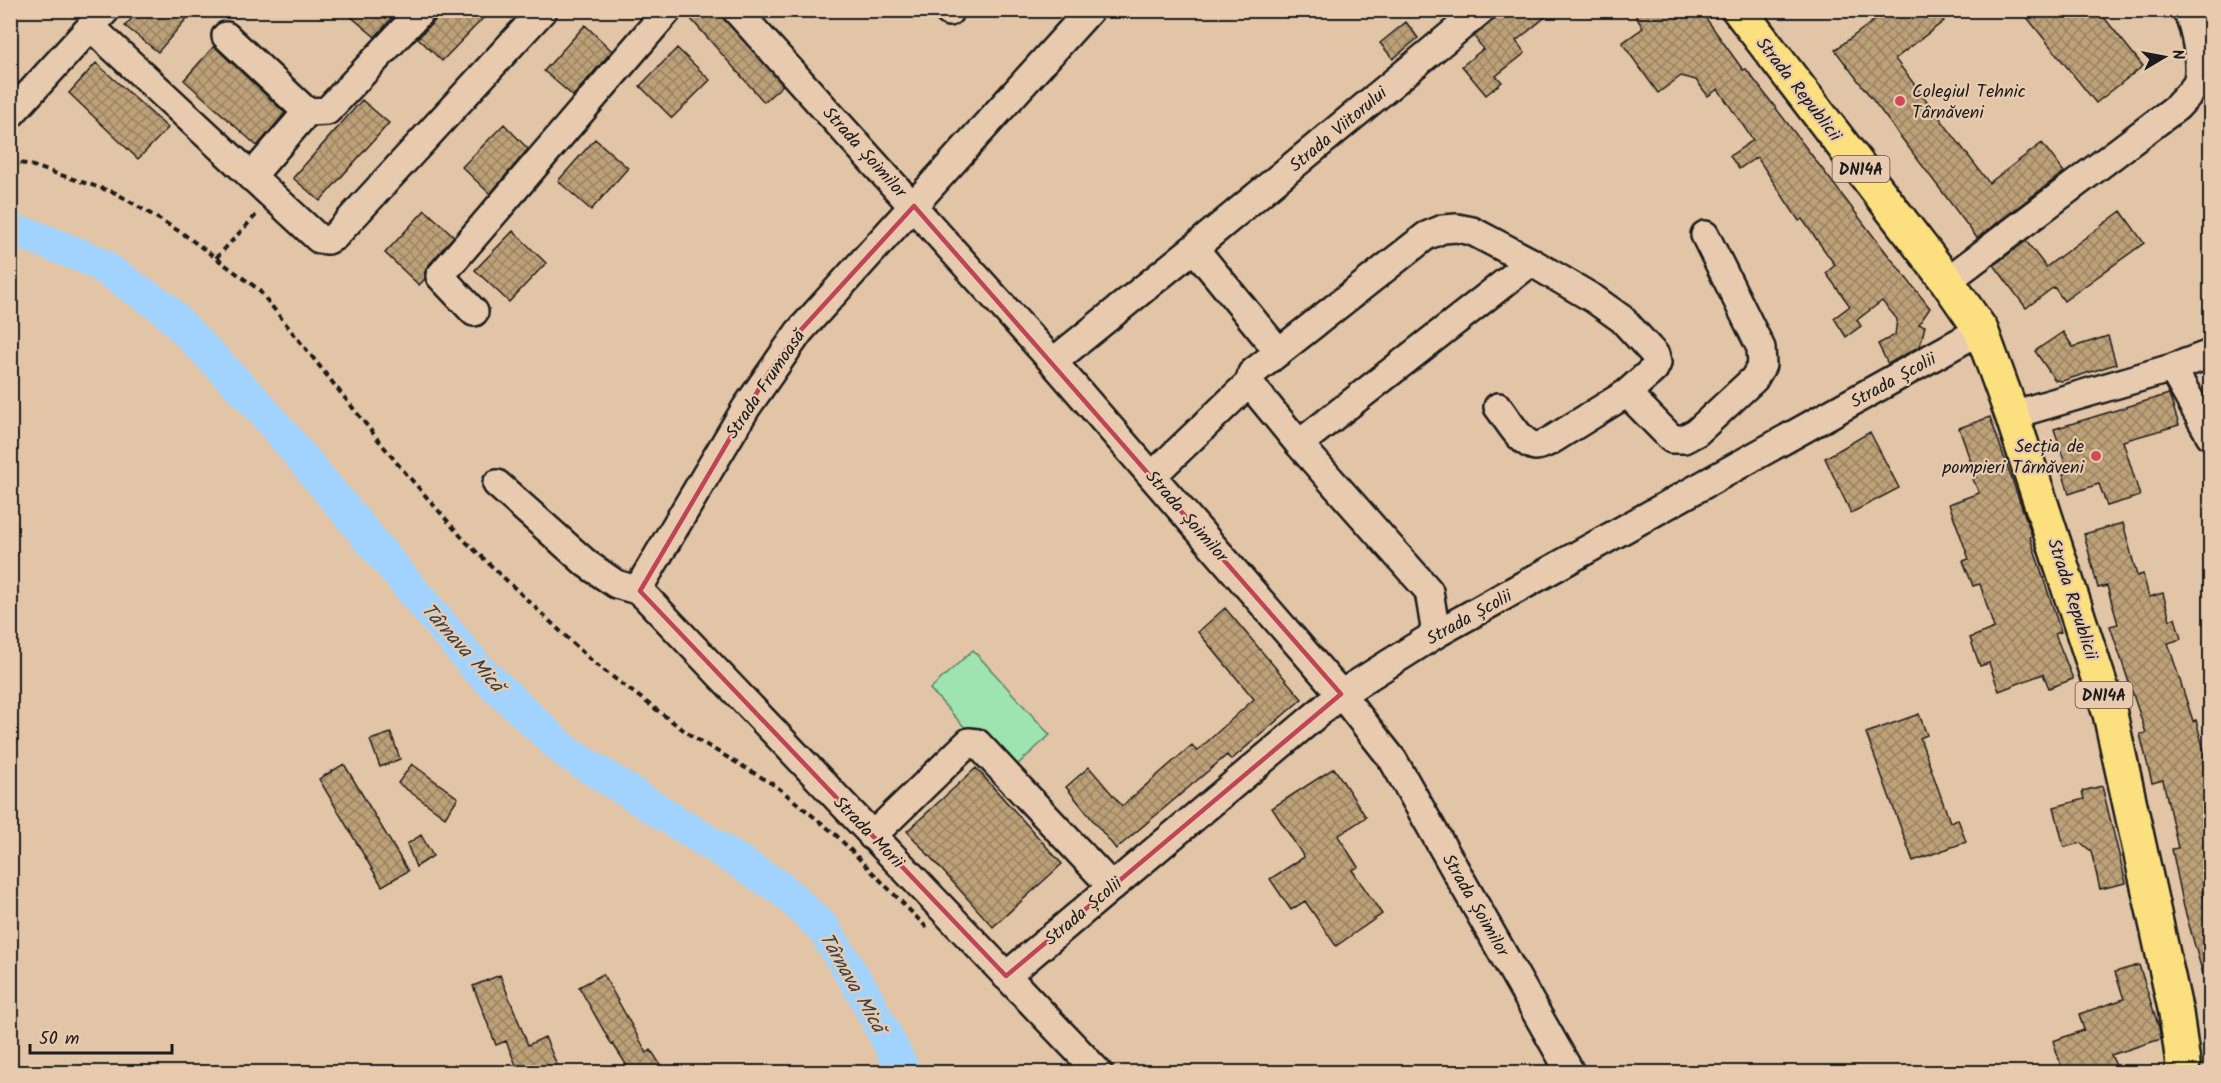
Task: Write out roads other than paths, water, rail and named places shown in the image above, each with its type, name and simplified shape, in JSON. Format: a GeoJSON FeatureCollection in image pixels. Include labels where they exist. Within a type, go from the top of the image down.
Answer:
{"type":"FeatureCollection","features":[{"type":"Feature","properties":{"kind":"main road","name":"Strada Republicii"},"geometry":{"type":"LineString","coordinates":[[1739,10],[1947,281],[1981,330],[2012,415],[2097,671],[2120,751],[2176,1013],[2181,1072]]}},
{"type":"Feature","properties":{"kind":"street"},"geometry":{"type":"LineString","coordinates":[[10,115],[98,19],[251,177],[319,239],[328,240],[335,236],[543,10]]}},
{"type":"Feature","properties":{"kind":"street"},"geometry":{"type":"LineString","coordinates":[[474,312],[440,276],[668,10]]}},
{"type":"Feature","properties":{"kind":"street","name":"Strada Șoimilor"},"geometry":{"type":"LineString","coordinates":[[736,10],[1053,362],[1341,694],[1393,760],[1570,1072]]}},
{"type":"Feature","properties":{"kind":"street","name":"Strada Frumoasă"},"geometry":{"type":"LineString","coordinates":[[640,591],[641,584],[746,408],[799,332],[1090,10]]}},
{"type":"Feature","properties":{"kind":"street","name":"Strada Viitorului"},"geometry":{"type":"LineString","coordinates":[[1053,362],[1481,10]]}},
{"type":"Feature","properties":{"kind":"street"},"geometry":{"type":"LineString","coordinates":[[226,36],[307,112],[327,111],[421,11]]}},
{"type":"Feature","properties":{"kind":"street"},"geometry":{"type":"LineString","coordinates":[[1947,281],[2177,107],[2197,84],[2199,49],[2196,16]]}},
{"type":"Feature","properties":{"kind":"street"},"geometry":{"type":"LineString","coordinates":[[251,177],[307,112]]}},
{"type":"Feature","properties":{"kind":"street"},"geometry":{"type":"LineString","coordinates":[[1152,476],[1250,382],[1252,373],[1426,236],[1443,229],[1457,228],[1472,231],[1594,299],[1622,319],[1655,355],[1657,363],[1654,369],[1627,393],[1550,441],[1538,446],[1528,443],[1498,406]]}},
{"type":"Feature","properties":{"kind":"street"},"geometry":{"type":"LineString","coordinates":[[1627,393],[1672,439],[1684,439],[1697,432],[1754,379],[1762,365],[1761,348],[1705,234]]}},
{"type":"Feature","properties":{"kind":"street"},"geometry":{"type":"LineString","coordinates":[[1194,248],[1279,352]]}},
{"type":"Feature","properties":{"kind":"street"},"geometry":{"type":"LineString","coordinates":[[1299,444],[1531,262]]}},
{"type":"Feature","properties":{"kind":"street","name":"Strada Școlii"},"geometry":{"type":"LineString","coordinates":[[1006,976],[1341,694],[1436,634],[1981,330]]}},
{"type":"Feature","properties":{"kind":"street"},"geometry":{"type":"LineString","coordinates":[[2012,415],[2172,368],[2211,354]]}},
{"type":"Feature","properties":{"kind":"street"},"geometry":{"type":"LineString","coordinates":[[2172,368],[2211,435]]}},
{"type":"Feature","properties":{"kind":"street"},"geometry":{"type":"LineString","coordinates":[[1250,382],[1299,444],[1429,591],[1436,634]]}},
{"type":"Feature","properties":{"kind":"street"},"geometry":{"type":"LineString","coordinates":[[497,484],[587,564],[616,584],[640,591]]}},
{"type":"Feature","properties":{"kind":"street","name":"Strada Morii"},"geometry":{"type":"LineString","coordinates":[[640,591],[1098,1072]]}},
{"type":"Feature","properties":{"kind":"street"},"geometry":{"type":"LineString","coordinates":[[872,836],[969,742],[977,743],[1112,887]]}},
{"type":"Feature","properties":{"kind":"waterway","name":"Târnava Mică"},"geometry":{"type":"LineString","coordinates":[[10,231],[32,236],[96,262],[164,308],[259,406],[476,667],[566,752],[782,889],[823,928],[864,994],[904,1072]]}},
{"type":"Feature","properties":{"kind":"place","name":"Colegiul Tehnic Târnăveni"},"geometry":{"type":"Point","coordinates":[1900,101]}},
{"type":"Feature","properties":{"kind":"place","name":"Secția de pompieri Târnăveni"},"geometry":{"type":"Point","coordinates":[2096,456]}}]}
